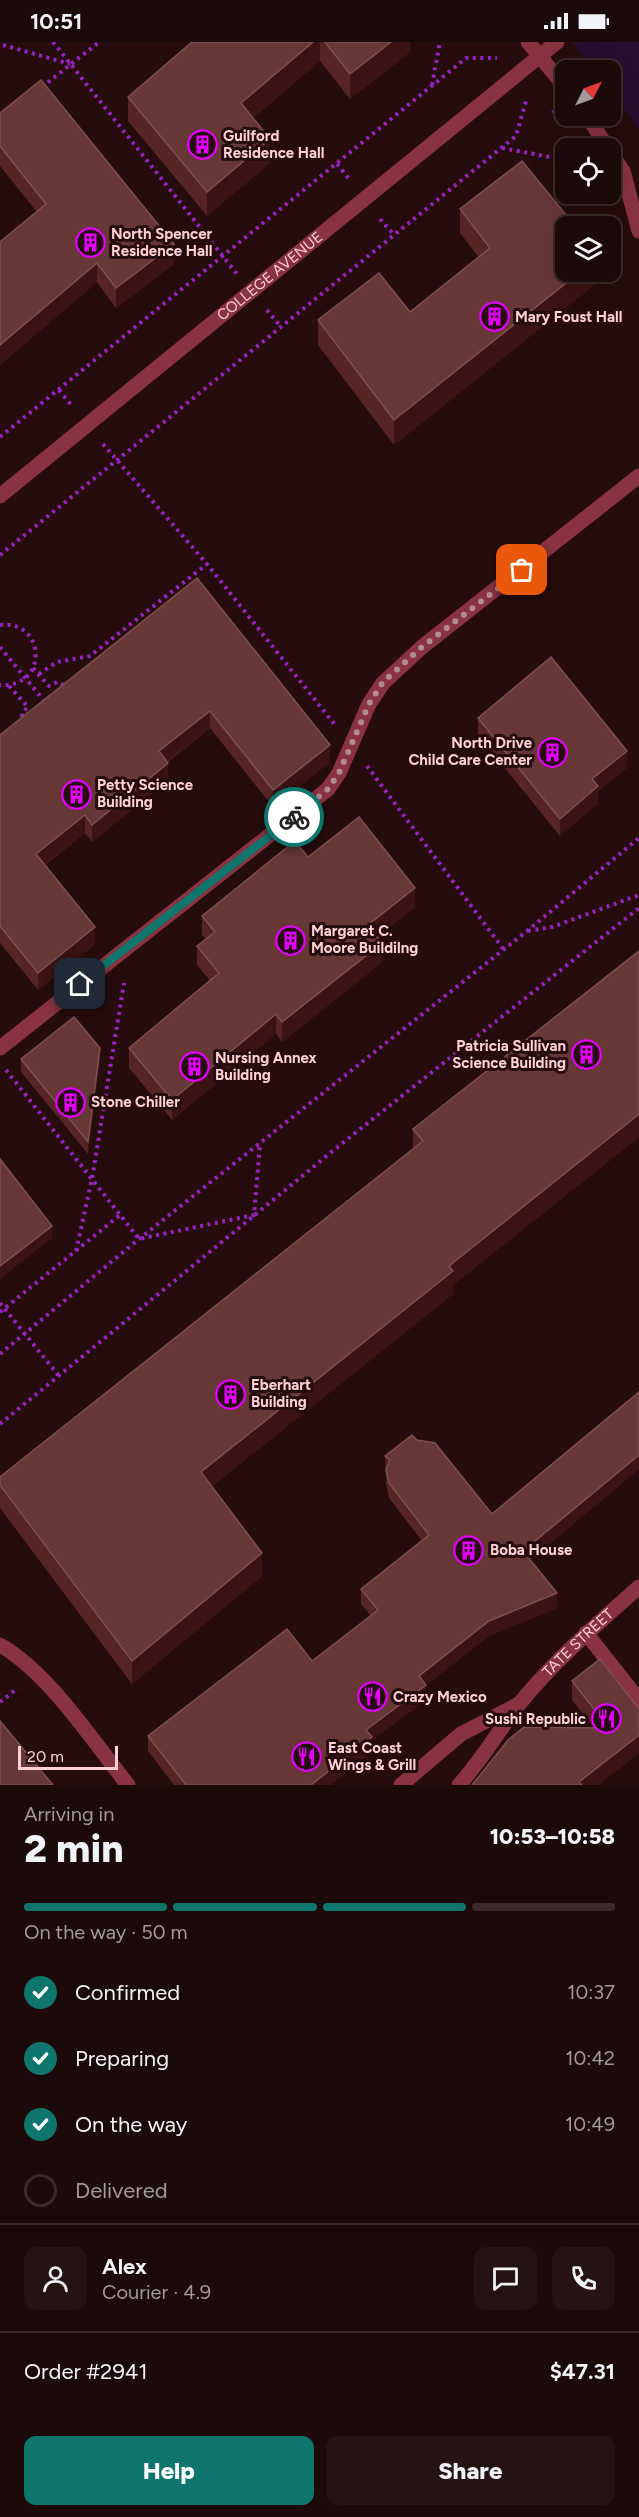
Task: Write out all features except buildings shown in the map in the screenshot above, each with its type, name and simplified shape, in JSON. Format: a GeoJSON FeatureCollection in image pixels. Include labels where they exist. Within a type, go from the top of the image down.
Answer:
{"type":"FeatureCollection","features":[{"type":"Feature","properties":{"kind":"street"},"geometry":{"type":"LineString","coordinates":[[528,42],[555,74]]}},
{"type":"Feature","properties":{"kind":"street","name":"COLLEGE AVENUE"},"geometry":{"type":"LineString","coordinates":[[0,496],[557,42]]}},
{"type":"Feature","properties":{"kind":"street"},"geometry":{"type":"LineString","coordinates":[[621,170],[636,213],[639,231]]}},
{"type":"Feature","properties":{"kind":"street"},"geometry":{"type":"LineString","coordinates":[[0,1048],[328,789],[339,773],[369,704],[383,682],[422,647],[639,476]]}},
{"type":"Feature","properties":{"kind":"street","name":"TATE STREET"},"geometry":{"type":"LineString","coordinates":[[459,1785],[520,1703],[586,1633],[639,1587]]}},
{"type":"Feature","properties":{"kind":"street"},"geometry":{"type":"LineString","coordinates":[[586,1633],[639,1700]]}},
{"type":"Feature","properties":{"kind":"street"},"geometry":{"type":"LineString","coordinates":[[0,1645],[16,1654],[38,1672],[128,1785]]}},
{"type":"Feature","properties":{"kind":"street","name":"TATE STREET"},"geometry":{"type":"LineString","coordinates":[[401,1785],[461,1734],[520,1703]]}},
{"type":"Feature","properties":{"kind":"path"},"geometry":{"type":"LineString","coordinates":[[53,42],[281,327]]}},
{"type":"Feature","properties":{"kind":"path"},"geometry":{"type":"LineString","coordinates":[[35,93],[99,42]]}},
{"type":"Feature","properties":{"kind":"path"},"geometry":{"type":"LineString","coordinates":[[432,86],[440,42]]}},
{"type":"Feature","properties":{"kind":"path"},"geometry":{"type":"LineString","coordinates":[[3,45],[70,64]]}},
{"type":"Feature","properties":{"kind":"path"},"geometry":{"type":"LineString","coordinates":[[0,437],[224,257],[465,58],[501,58]]}},
{"type":"Feature","properties":{"kind":"path"},"geometry":{"type":"LineString","coordinates":[[0,555],[516,136],[529,92]]}},
{"type":"Feature","properties":{"kind":"path"},"geometry":{"type":"LineString","coordinates":[[547,104],[555,114]]}},
{"type":"Feature","properties":{"kind":"path"},"geometry":{"type":"LineString","coordinates":[[501,148],[555,158]]}},
{"type":"Feature","properties":{"kind":"path"},"geometry":{"type":"LineString","coordinates":[[59,390],[207,564],[397,803],[504,950]]}},
{"type":"Feature","properties":{"kind":"path"},"geometry":{"type":"LineString","coordinates":[[39,674],[57,662],[90,656],[207,564]]}},
{"type":"Feature","properties":{"kind":"path"},"geometry":{"type":"LineString","coordinates":[[0,685],[9,686],[28,676],[36,657],[31,637],[14,625],[1,623]]}},
{"type":"Feature","properties":{"kind":"path"},"geometry":{"type":"LineString","coordinates":[[0,647],[52,711]]}},
{"type":"Feature","properties":{"kind":"path"},"geometry":{"type":"LineString","coordinates":[[33,668],[50,686],[57,682],[64,684],[70,689],[68,694]]}},
{"type":"Feature","properties":{"kind":"path"},"geometry":{"type":"LineString","coordinates":[[9,686],[28,707],[22,713],[21,719],[24,724],[28,725]]}},
{"type":"Feature","properties":{"kind":"path"},"geometry":{"type":"LineString","coordinates":[[0,1353],[139,1239],[504,950],[639,838]]}},
{"type":"Feature","properties":{"kind":"path"},"geometry":{"type":"LineString","coordinates":[[527,931],[552,927],[639,895]]}},
{"type":"Feature","properties":{"kind":"path"},"geometry":{"type":"LineString","coordinates":[[0,1424],[254,1215],[639,908]]}},
{"type":"Feature","properties":{"kind":"path"},"geometry":{"type":"LineString","coordinates":[[76,1251],[92,1179],[125,974],[133,943]]}},
{"type":"Feature","properties":{"kind":"path"},"geometry":{"type":"LineString","coordinates":[[0,1063],[139,1239]]}},
{"type":"Feature","properties":{"kind":"path"},"geometry":{"type":"LineString","coordinates":[[254,1215],[260,1144]]}},
{"type":"Feature","properties":{"kind":"path"},"geometry":{"type":"LineString","coordinates":[[2,1310],[120,1215]]}},
{"type":"Feature","properties":{"kind":"path"},"geometry":{"type":"LineString","coordinates":[[139,1239],[254,1215]]}},
{"type":"Feature","properties":{"kind":"path"},"geometry":{"type":"LineString","coordinates":[[0,1303],[2,1310],[59,1376]]}},
{"type":"Feature","properties":{"kind":"shaded area"},"geometry":{"type":"Polygon","coordinates":[[[572,42],[639,42],[639,130],[621,104],[621,60],[587,60],[572,42]]]}},
{"type":"Feature","properties":{"kind":"way so far"},"geometry":{"type":"LineString","coordinates":[[294,817],[328,789],[339,773],[369,704],[383,682],[422,647],[522,570]]}},
{"type":"Feature","properties":{"kind":"place","name":"Guilford Residence Hall"},"geometry":{"type":"Point","coordinates":[202,145]}},
{"type":"Feature","properties":{"kind":"place","name":"North Spencer Residence Hall"},"geometry":{"type":"Point","coordinates":[90,243]}},
{"type":"Feature","properties":{"kind":"place","name":"Mary Foust Hall"},"geometry":{"type":"Point","coordinates":[494,317]}},
{"type":"Feature","properties":{"kind":"place","name":"North Drive Child Care Center"},"geometry":{"type":"Point","coordinates":[553,752]}},
{"type":"Feature","properties":{"kind":"place","name":"Petty Science Building"},"geometry":{"type":"Point","coordinates":[76,794]}},
{"type":"Feature","properties":{"kind":"place","name":"Margaret C. Moore Buildilng"},"geometry":{"type":"Point","coordinates":[290,940]}},
{"type":"Feature","properties":{"kind":"place","name":"Patricia Sullivan Science Building"},"geometry":{"type":"Point","coordinates":[587,1055]}},
{"type":"Feature","properties":{"kind":"place","name":"Nursing Annex Building"},"geometry":{"type":"Point","coordinates":[194,1067]}},
{"type":"Feature","properties":{"kind":"place","name":"Stone Chiller"},"geometry":{"type":"Point","coordinates":[70,1102]}},
{"type":"Feature","properties":{"kind":"place","name":"Eberhart Building"},"geometry":{"type":"Point","coordinates":[230,1394]}},
{"type":"Feature","properties":{"kind":"place","name":"Boba House"},"geometry":{"type":"Point","coordinates":[469,1550]}},
{"type":"Feature","properties":{"kind":"place","name":"Crazy Mexico"},"geometry":{"type":"Point","coordinates":[372,1697]}},
{"type":"Feature","properties":{"kind":"place","name":"Sushi Republic"},"geometry":{"type":"Point","coordinates":[607,1719]}},
{"type":"Feature","properties":{"kind":"place","name":"East Coast Wings & Grill"},"geometry":{"type":"Point","coordinates":[307,1757]}},
{"type":"Feature","properties":{"kind":"route"},"geometry":{"type":"LineString","coordinates":[[80,984],[294,817]]}}]}
